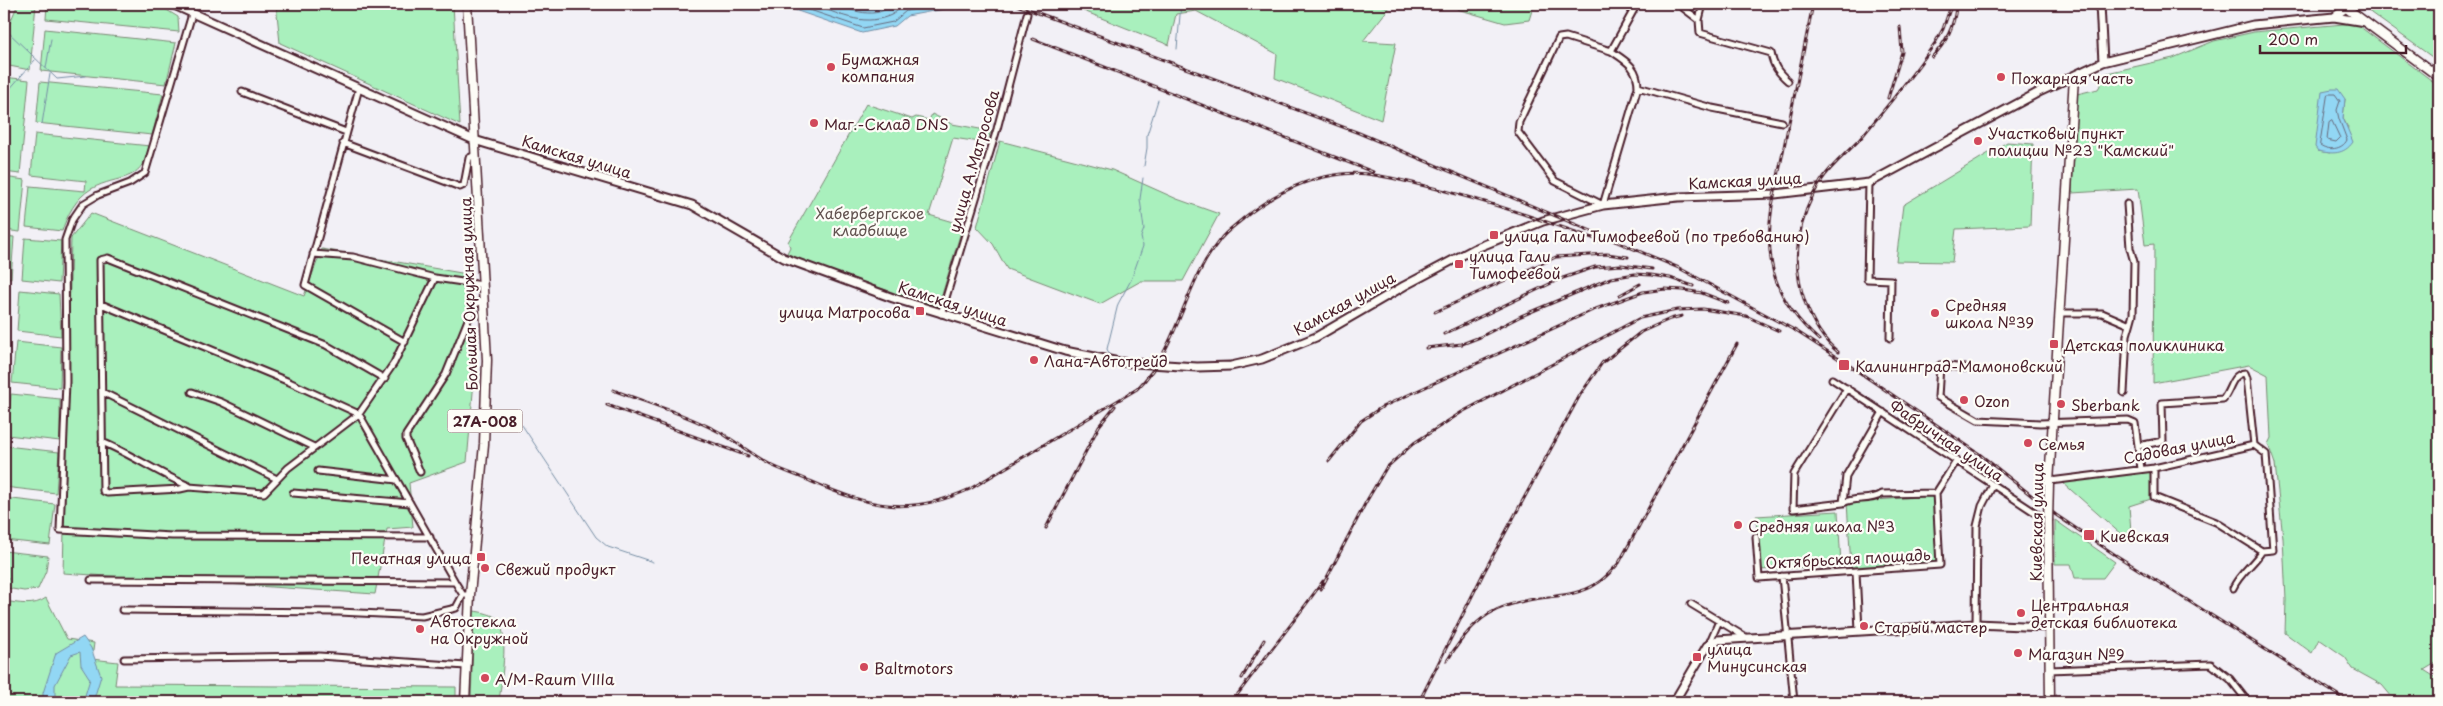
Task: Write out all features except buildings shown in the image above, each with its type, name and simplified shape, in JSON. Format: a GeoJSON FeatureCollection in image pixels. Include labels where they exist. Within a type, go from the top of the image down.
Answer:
{"type":"FeatureCollection","features":[{"type":"Feature","properties":{"kind":"main road","name":"Камская улица"},"geometry":{"type":"LineString","coordinates":[[172,4],[474,140],[692,205],[784,258],[941,314],[1065,351],[1119,362],[1189,367],[1239,364],[1262,359],[1316,337],[1404,286],[1482,246],[1543,221],[1603,205],[1678,197],[1775,194],[1869,183],[2041,91],[2103,62],[2253,25],[2334,16],[2344,6]]}},
{"type":"Feature","properties":{"kind":"main road","name":"Большая Окружная улица"},"geometry":{"type":"LineString","coordinates":[[465,702],[466,595],[484,444],[487,360],[467,4]]}},
{"type":"Feature","properties":{"kind":"main road"},"geometry":{"type":"LineString","coordinates":[[2100,4],[2103,62]]}},
{"type":"Feature","properties":{"kind":"main road"},"geometry":{"type":"LineString","coordinates":[[2344,6],[2439,76]]}},
{"type":"Feature","properties":{"kind":"main road"},"geometry":{"type":"LineString","coordinates":[[2334,16],[2365,22]]}},
{"type":"Feature","properties":{"kind":"main road","name":"Киевская улица"},"geometry":{"type":"LineString","coordinates":[[2050,702],[2048,521],[2074,77]]}},
{"type":"Feature","properties":{"kind":"main road"},"geometry":{"type":"LineString","coordinates":[[1674,702],[1707,646],[1717,640],[1976,624],[2048,627]]}},
{"type":"Feature","properties":{"kind":"street"},"geometry":{"type":"LineString","coordinates":[[1610,50],[1637,4]]}},
{"type":"Feature","properties":{"kind":"street"},"geometry":{"type":"LineString","coordinates":[[1678,4],[1698,20]]}},
{"type":"Feature","properties":{"kind":"street"},"geometry":{"type":"LineString","coordinates":[[1703,4],[1698,20],[1700,34],[1771,53],[1773,62],[1788,81]]}},
{"type":"Feature","properties":{"kind":"street"},"geometry":{"type":"LineString","coordinates":[[192,14],[145,173],[130,183],[98,195],[83,204],[72,220],[65,240],[66,382],[60,530],[172,536],[430,538]]}},
{"type":"Feature","properties":{"kind":"street","name":"улица А.Матросова"},"geometry":{"type":"LineString","coordinates":[[941,314],[997,129],[1027,14]]}},
{"type":"Feature","properties":{"kind":"street"},"geometry":{"type":"LineString","coordinates":[[1566,37],[1610,50],[1633,66],[1638,76],[1638,87],[1603,205],[1555,181],[1518,132],[1522,114],[1559,38],[1566,37]]}},
{"type":"Feature","properties":{"kind":"street"},"geometry":{"type":"LineString","coordinates":[[1638,87],[1712,108],[1782,122]]}},
{"type":"Feature","properties":{"kind":"street"},"geometry":{"type":"LineString","coordinates":[[359,88],[305,285],[405,342]]}},
{"type":"Feature","properties":{"kind":"street"},"geometry":{"type":"LineString","coordinates":[[242,92],[346,132]]}},
{"type":"Feature","properties":{"kind":"street"},"geometry":{"type":"LineString","coordinates":[[343,143],[460,188],[464,185],[468,158],[475,155]]}},
{"type":"Feature","properties":{"kind":"street"},"geometry":{"type":"LineString","coordinates":[[1869,183],[1867,279],[1891,280],[1890,338]]}},
{"type":"Feature","properties":{"kind":"street"},"geometry":{"type":"LineString","coordinates":[[2124,393],[2127,335],[2133,314],[2134,262],[2130,248],[2127,204]]}},
{"type":"Feature","properties":{"kind":"street"},"geometry":{"type":"LineString","coordinates":[[314,254],[353,258],[435,278],[483,285]]}},
{"type":"Feature","properties":{"kind":"street"},"geometry":{"type":"LineString","coordinates":[[385,379],[326,345],[108,258],[100,260],[103,491],[107,493],[189,487],[264,493],[314,447],[359,414],[385,379],[405,342],[435,278]]}},
{"type":"Feature","properties":{"kind":"street"},"geometry":{"type":"LineString","coordinates":[[420,472],[406,435],[446,374],[474,305],[484,300]]}},
{"type":"Feature","properties":{"kind":"street"},"geometry":{"type":"LineString","coordinates":[[101,304],[296,385],[359,414],[455,582],[466,595],[456,608],[422,616],[339,612],[122,610]]}},
{"type":"Feature","properties":{"kind":"street"},"geometry":{"type":"LineString","coordinates":[[2059,312],[2102,312],[2130,325]]}},
{"type":"Feature","properties":{"kind":"street"},"geometry":{"type":"LineString","coordinates":[[1965,368],[1940,365],[1938,397],[1978,420],[2004,422],[2128,420],[2136,423],[2141,469]]}},
{"type":"Feature","properties":{"kind":"street"},"geometry":{"type":"LineString","coordinates":[[2138,446],[2163,442],[2162,404],[2223,399],[2236,376],[2245,373],[2254,445],[2266,454],[2273,550],[2262,551],[2216,522],[2154,497],[2154,468]]}},
{"type":"Feature","properties":{"kind":"street","name":"Фабричная улица"},"geometry":{"type":"LineString","coordinates":[[1832,379],[2048,521]]}},
{"type":"Feature","properties":{"kind":"street"},"geometry":{"type":"LineString","coordinates":[[1847,388],[1794,474],[1794,509],[1843,503],[1848,500],[1876,498],[1882,494],[1936,493],[1957,460]]}},
{"type":"Feature","properties":{"kind":"street"},"geometry":{"type":"LineString","coordinates":[[102,392],[277,480]]}},
{"type":"Feature","properties":{"kind":"street"},"geometry":{"type":"LineString","coordinates":[[192,392],[221,402],[314,447]]}},
{"type":"Feature","properties":{"kind":"street"},"geometry":{"type":"LineString","coordinates":[[1843,503],[1846,476],[1883,412]]}},
{"type":"Feature","properties":{"kind":"street"},"geometry":{"type":"LineString","coordinates":[[102,442],[124,451],[166,477],[189,487]]}},
{"type":"Feature","properties":{"kind":"street","name":"Садовая улица"},"geometry":{"type":"LineString","coordinates":[[2050,482],[2154,468],[2254,445]]}},
{"type":"Feature","properties":{"kind":"street"},"geometry":{"type":"LineString","coordinates":[[318,471],[397,480]]}},
{"type":"Feature","properties":{"kind":"street"},"geometry":{"type":"LineString","coordinates":[[1976,624],[1977,526],[1982,506],[1993,486]]}},
{"type":"Feature","properties":{"kind":"street"},"geometry":{"type":"LineString","coordinates":[[293,493],[410,503]]}},
{"type":"Feature","properties":{"kind":"street","name":"Октябрьская площадь"},"geometry":{"type":"LineString","coordinates":[[1756,537],[1759,578],[1940,565],[1936,493]]}},
{"type":"Feature","properties":{"kind":"street"},"geometry":{"type":"LineString","coordinates":[[2232,588],[2238,577],[2255,561],[2262,551]]}},
{"type":"Feature","properties":{"kind":"street"},"geometry":{"type":"LineString","coordinates":[[1856,572],[1860,630]]}},
{"type":"Feature","properties":{"kind":"street"},"geometry":{"type":"LineString","coordinates":[[1782,576],[1794,702]]}},
{"type":"Feature","properties":{"kind":"street"},"geometry":{"type":"LineString","coordinates":[[91,580],[455,582]]}},
{"type":"Feature","properties":{"kind":"street"},"geometry":{"type":"LineString","coordinates":[[1690,604],[1747,638]]}},
{"type":"Feature","properties":{"kind":"street"},"geometry":{"type":"LineString","coordinates":[[1707,646],[1719,621]]}},
{"type":"Feature","properties":{"kind":"street"},"geometry":{"type":"LineString","coordinates":[[124,659],[319,656],[466,666]]}},
{"type":"Feature","properties":{"kind":"street"},"geometry":{"type":"LineString","coordinates":[[2049,670],[2211,664],[2230,678],[2248,702]]}},
{"type":"Feature","properties":{"kind":"green space"},"geometry":{"type":"Polygon","coordinates":[[[18,4],[36,4],[30,70],[4,65],[4,36],[18,4]]]}},
{"type":"Feature","properties":{"kind":"green space"},"geometry":{"type":"Polygon","coordinates":[[[47,4],[157,4],[178,17],[179,32],[46,19],[47,4]]]}},
{"type":"Feature","properties":{"kind":"green space"},"geometry":{"type":"Polygon","coordinates":[[[276,4],[453,4],[460,125],[280,43],[276,4]]]}},
{"type":"Feature","properties":{"kind":"green space"},"geometry":{"type":"Polygon","coordinates":[[[1066,4],[1378,4],[1389,8],[1363,41],[1396,43],[1381,120],[1275,78],[1277,54],[1196,11],[1176,14],[1169,45],[1066,4]]]}},
{"type":"Feature","properties":{"kind":"green space"},"geometry":{"type":"Polygon","coordinates":[[[1459,4],[1534,4],[1529,20],[1505,23],[1457,9],[1459,4]]]}},
{"type":"Feature","properties":{"kind":"green space"},"geometry":{"type":"Polygon","coordinates":[[[2365,4],[2439,4],[2439,62],[2371,13],[2365,4]]]}},
{"type":"Feature","properties":{"kind":"green space"},"geometry":{"type":"Polygon","coordinates":[[[2355,23],[2439,86],[2439,661],[2424,670],[2435,677],[2439,674],[2439,702],[2403,702],[2392,697],[2382,685],[2353,669],[2345,657],[2319,639],[2312,653],[2285,633],[2286,600],[2283,538],[2275,464],[2268,444],[2271,438],[2268,375],[2249,365],[2153,383],[2154,244],[2145,245],[2138,189],[2072,193],[2077,94],[2098,89],[2107,73],[2173,58],[2214,41],[2254,32],[2355,23]],[[2345,99],[2318,151],[2330,153],[2348,128],[2343,118],[2345,99]]]}},
{"type":"Feature","properties":{"kind":"green space"},"geometry":{"type":"Polygon","coordinates":[[[45,29],[176,43],[166,84],[41,71],[45,29]]]}},
{"type":"Feature","properties":{"kind":"green space"},"geometry":{"type":"Polygon","coordinates":[[[4,77],[29,80],[20,174],[4,172],[4,77]]]}},
{"type":"Feature","properties":{"kind":"green space"},"geometry":{"type":"Polygon","coordinates":[[[40,82],[163,94],[152,135],[36,123],[40,82]]]}},
{"type":"Feature","properties":{"kind":"green space","name":"Хабербергское кладбище"},"geometry":{"type":"Polygon","coordinates":[[[866,104],[912,119],[916,117],[929,120],[932,114],[952,124],[991,131],[987,143],[953,138],[929,215],[963,225],[938,308],[786,255],[790,247],[788,242],[866,104]]]}},
{"type":"Feature","properties":{"kind":"green space"},"geometry":{"type":"Polygon","coordinates":[[[35,134],[150,146],[145,159],[134,173],[127,177],[101,184],[81,197],[69,213],[62,231],[26,227],[30,186],[85,191],[86,181],[31,175],[35,134]]]}},
{"type":"Feature","properties":{"kind":"green space"},"geometry":{"type":"Polygon","coordinates":[[[1000,141],[1112,170],[1177,199],[1219,214],[1183,281],[1141,281],[1100,304],[1007,269],[993,244],[977,227],[1000,141]]]}},
{"type":"Feature","properties":{"kind":"green space"},"geometry":{"type":"Polygon","coordinates":[[[2007,142],[2033,144],[2030,226],[1956,229],[1952,262],[1896,261],[1903,205],[2007,142]]]}},
{"type":"Feature","properties":{"kind":"green space"},"geometry":{"type":"Polygon","coordinates":[[[4,177],[25,180],[20,232],[4,230],[4,177]]]}},
{"type":"Feature","properties":{"kind":"green space"},"geometry":{"type":"Polygon","coordinates":[[[91,213],[304,296],[322,249],[467,274],[475,369],[467,462],[409,483],[413,527],[387,529],[375,594],[63,573],[71,238],[91,213]]]}},
{"type":"Feature","properties":{"kind":"green space"},"geometry":{"type":"Polygon","coordinates":[[[4,236],[14,237],[11,278],[4,277],[4,236]]]}},
{"type":"Feature","properties":{"kind":"green space"},"geometry":{"type":"Polygon","coordinates":[[[25,238],[61,241],[59,283],[22,279],[25,238]]]}},
{"type":"Feature","properties":{"kind":"green space"},"geometry":{"type":"Polygon","coordinates":[[[20,290],[59,294],[61,336],[17,331],[20,290]]]}},
{"type":"Feature","properties":{"kind":"green space"},"geometry":{"type":"Polygon","coordinates":[[[16,342],[61,347],[60,388],[12,383],[16,342]]]}},
{"type":"Feature","properties":{"kind":"green space"},"geometry":{"type":"Polygon","coordinates":[[[11,394],[60,399],[60,441],[7,435],[11,394]]]}},
{"type":"Feature","properties":{"kind":"green space"},"geometry":{"type":"Polygon","coordinates":[[[6,446],[59,452],[56,493],[4,487],[6,446]]]}},
{"type":"Feature","properties":{"kind":"green space"},"geometry":{"type":"Polygon","coordinates":[[[2151,471],[2151,499],[2129,506],[2132,544],[2062,482],[2151,471]]]}},
{"type":"Feature","properties":{"kind":"green space"},"geometry":{"type":"Polygon","coordinates":[[[1933,496],[1937,562],[1851,567],[1847,502],[1933,496]]]}},
{"type":"Feature","properties":{"kind":"green space"},"geometry":{"type":"Polygon","coordinates":[[[4,498],[55,504],[50,545],[4,540],[4,498]]]}},
{"type":"Feature","properties":{"kind":"green space"},"geometry":{"type":"Polygon","coordinates":[[[1838,511],[1841,565],[1759,570],[1756,516],[1838,511]]]}},
{"type":"Feature","properties":{"kind":"green space"},"geometry":{"type":"Polygon","coordinates":[[[2055,520],[2115,562],[2103,578],[2075,578],[2071,564],[2055,564],[2055,520]]]}},
{"type":"Feature","properties":{"kind":"green space"},"geometry":{"type":"Polygon","coordinates":[[[4,551],[48,556],[46,571],[38,589],[24,591],[6,588],[8,578],[4,577],[4,551]]]}},
{"type":"Feature","properties":{"kind":"green space"},"geometry":{"type":"Polygon","coordinates":[[[46,598],[67,639],[94,643],[92,659],[118,662],[115,685],[456,687],[456,702],[4,702],[4,601],[36,603],[46,598]]]}},
{"type":"Feature","properties":{"kind":"green space"},"geometry":{"type":"Polygon","coordinates":[[[474,611],[494,617],[499,621],[502,628],[504,649],[499,702],[471,702],[474,611]]]}},
{"type":"Feature","properties":{"kind":"water"},"geometry":{"type":"Polygon","coordinates":[[[777,4],[962,4],[960,6],[907,16],[895,26],[862,33],[777,4]]]}},
{"type":"Feature","properties":{"kind":"water"},"geometry":{"type":"Polygon","coordinates":[[[2338,89],[2345,99],[2343,118],[2353,142],[2342,151],[2328,153],[2318,151],[2315,147],[2322,91],[2338,89]]]}},
{"type":"Feature","properties":{"kind":"water"},"geometry":{"type":"Polygon","coordinates":[[[83,637],[91,648],[101,676],[93,702],[83,702],[90,679],[81,665],[80,652],[71,655],[55,685],[55,702],[43,702],[43,693],[56,653],[83,637]]]}},
{"type":"Feature","properties":{"kind":"waterway"},"geometry":{"type":"LineString","coordinates":[[1177,49],[1181,4]]}},
{"type":"Feature","properties":{"kind":"waterway"},"geometry":{"type":"LineString","coordinates":[[4,28],[57,79],[86,76]]}},
{"type":"Feature","properties":{"kind":"waterway"},"geometry":{"type":"LineString","coordinates":[[46,68],[51,39]]}},
{"type":"Feature","properties":{"kind":"waterway"},"geometry":{"type":"LineString","coordinates":[[8,91],[35,60]]}},
{"type":"Feature","properties":{"kind":"waterway"},"geometry":{"type":"LineString","coordinates":[[42,124],[50,74]]}},
{"type":"Feature","properties":{"kind":"waterway"},"geometry":{"type":"LineString","coordinates":[[1144,166],[1147,135],[1158,100]]}},
{"type":"Feature","properties":{"kind":"waterway"},"geometry":{"type":"LineString","coordinates":[[1109,354],[1107,349],[1118,304],[1131,280],[1143,246],[1141,237],[1144,229],[1140,199],[1143,178]]}},
{"type":"Feature","properties":{"kind":"waterway"},"geometry":{"type":"LineString","coordinates":[[522,425],[596,537],[608,547],[653,562]]}},
{"type":"Feature","properties":{"kind":"railway"},"geometry":{"type":"LineString","coordinates":[[1014,4],[1359,133],[1679,268],[1796,331],[1978,453],[2056,515],[2114,554],[2349,702]]}},
{"type":"Feature","properties":{"kind":"railway"},"geometry":{"type":"LineString","coordinates":[[1813,4],[1772,206],[1770,246],[1776,280],[1783,296],[1804,326],[1819,340]]}},
{"type":"Feature","properties":{"kind":"railway"},"geometry":{"type":"LineString","coordinates":[[1838,352],[1814,323],[1800,287],[1797,255],[1802,224],[1813,195],[1825,175],[1860,139],[1908,80],[1935,43],[1943,29],[1951,6]]}},
{"type":"Feature","properties":{"kind":"railway"},"geometry":{"type":"LineString","coordinates":[[1932,57],[1948,35],[1956,7]]}},
{"type":"Feature","properties":{"kind":"railway"},"geometry":{"type":"LineString","coordinates":[[1888,98],[1902,52],[1900,27]]}},
{"type":"Feature","properties":{"kind":"railway"},"geometry":{"type":"LineString","coordinates":[[1033,39],[1373,172]]}},
{"type":"Feature","properties":{"kind":"railway"},"geometry":{"type":"LineString","coordinates":[[613,390],[683,415],[710,427],[771,465],[832,490],[871,502],[908,506],[948,498],[970,489],[1137,389],[1152,372],[1163,353],[1173,335],[1197,277],[1221,238],[1255,209],[1302,183],[1328,176],[1352,173],[1382,176],[1489,203],[1601,241]]}},
{"type":"Feature","properties":{"kind":"railway"},"geometry":{"type":"LineString","coordinates":[[1435,312],[1556,257],[1607,254],[1628,257]]}},
{"type":"Feature","properties":{"kind":"railway"},"geometry":{"type":"LineString","coordinates":[[1444,334],[1560,279],[1595,267],[1621,265],[1652,269]]}},
{"type":"Feature","properties":{"kind":"railway"},"geometry":{"type":"LineString","coordinates":[[1426,348],[1462,344],[1521,316],[1611,278],[1635,274],[1651,275],[1670,278],[1693,286]]}},
{"type":"Feature","properties":{"kind":"railway"},"geometry":{"type":"LineString","coordinates":[[1620,295],[1640,284]]}},
{"type":"Feature","properties":{"kind":"railway"},"geometry":{"type":"LineString","coordinates":[[1329,461],[1361,421],[1382,407],[1593,310],[1643,292],[1665,289],[1702,293],[1728,303]]}},
{"type":"Feature","properties":{"kind":"railway"},"geometry":{"type":"LineString","coordinates":[[1321,589],[1366,502],[1386,468],[1414,443],[1462,412],[1640,318],[1677,310],[1703,309],[1746,316],[1779,331]]}},
{"type":"Feature","properties":{"kind":"railway"},"geometry":{"type":"LineString","coordinates":[[1419,702],[1484,572],[1580,395],[1602,363],[1641,332],[1670,319],[1682,316]]}},
{"type":"Feature","properties":{"kind":"railway"},"geometry":{"type":"LineString","coordinates":[[1447,661],[1467,632],[1489,614],[1515,603],[1585,590],[1602,580],[1619,563],[1737,344]]}},
{"type":"Feature","properties":{"kind":"railway"},"geometry":{"type":"LineString","coordinates":[[607,405],[748,456]]}},
{"type":"Feature","properties":{"kind":"railway"},"geometry":{"type":"LineString","coordinates":[[1046,528],[1099,426],[1115,406]]}},
{"type":"Feature","properties":{"kind":"railway"},"geometry":{"type":"LineString","coordinates":[[1232,702],[1323,581]]}},
{"type":"Feature","properties":{"kind":"railway"},"geometry":{"type":"LineString","coordinates":[[1242,678],[1264,640]]}},
{"type":"Feature","properties":{"kind":"place","name":"Бумажная компания"},"geometry":{"type":"Point","coordinates":[831,67]}},
{"type":"Feature","properties":{"kind":"place","name":"Пожарная часть"},"geometry":{"type":"Point","coordinates":[2001,77]}},
{"type":"Feature","properties":{"kind":"place","name":"Маг.-Склад DNS"},"geometry":{"type":"Point","coordinates":[814,123]}},
{"type":"Feature","properties":{"kind":"place","name":"Участковый пункт полиции №23 \"Камский\""},"geometry":{"type":"Point","coordinates":[1978,141]}},
{"type":"Feature","properties":{"kind":"place","name":"улица Гали Тимофеевой (по требованию)"},"geometry":{"type":"Point","coordinates":[1494,235]}},
{"type":"Feature","properties":{"kind":"place","name":"улица Гали Тимофеевой"},"geometry":{"type":"Point","coordinates":[1459,264]}},
{"type":"Feature","properties":{"kind":"place","name":"улица Матросова"},"geometry":{"type":"Point","coordinates":[920,311]}},
{"type":"Feature","properties":{"kind":"place","name":"Средняя школа №39"},"geometry":{"type":"Point","coordinates":[1935,313]}},
{"type":"Feature","properties":{"kind":"place","name":"Детская поликлиника"},"geometry":{"type":"Point","coordinates":[2054,344]}},
{"type":"Feature","properties":{"kind":"place","name":"Лана-Автотрейд"},"geometry":{"type":"Point","coordinates":[1034,360]}},
{"type":"Feature","properties":{"kind":"place","name":"Калининград-Мамоновский"},"geometry":{"type":"Point","coordinates":[1844,365]}},
{"type":"Feature","properties":{"kind":"place","name":"Ozon"},"geometry":{"type":"Point","coordinates":[1964,400]}},
{"type":"Feature","properties":{"kind":"place","name":"Sberbank"},"geometry":{"type":"Point","coordinates":[2061,404]}},
{"type":"Feature","properties":{"kind":"place","name":"Семья"},"geometry":{"type":"Point","coordinates":[2028,443]}},
{"type":"Feature","properties":{"kind":"place","name":"Средняя школа №3"},"geometry":{"type":"Point","coordinates":[1738,525]}},
{"type":"Feature","properties":{"kind":"place","name":"Киевская"},"geometry":{"type":"Point","coordinates":[2089,535]}},
{"type":"Feature","properties":{"kind":"place","name":"Печатная улица"},"geometry":{"type":"Point","coordinates":[481,557]}},
{"type":"Feature","properties":{"kind":"place","name":"Свежий продукт"},"geometry":{"type":"Point","coordinates":[485,568]}},
{"type":"Feature","properties":{"kind":"place","name":"Центральная детская библиотека"},"geometry":{"type":"Point","coordinates":[2021,613]}},
{"type":"Feature","properties":{"kind":"place","name":"Старый мастер"},"geometry":{"type":"Point","coordinates":[1864,626]}},
{"type":"Feature","properties":{"kind":"place","name":"Автостекла на Окружной"},"geometry":{"type":"Point","coordinates":[420,629]}},
{"type":"Feature","properties":{"kind":"place","name":"Магазин №9"},"geometry":{"type":"Point","coordinates":[2018,653]}},
{"type":"Feature","properties":{"kind":"place","name":"улица Минусинская"},"geometry":{"type":"Point","coordinates":[1697,657]}},
{"type":"Feature","properties":{"kind":"place","name":"Baltmotors"},"geometry":{"type":"Point","coordinates":[864,667]}},
{"type":"Feature","properties":{"kind":"place","name":"A/M-Raum VIIIa"},"geometry":{"type":"Point","coordinates":[485,678]}}]}
